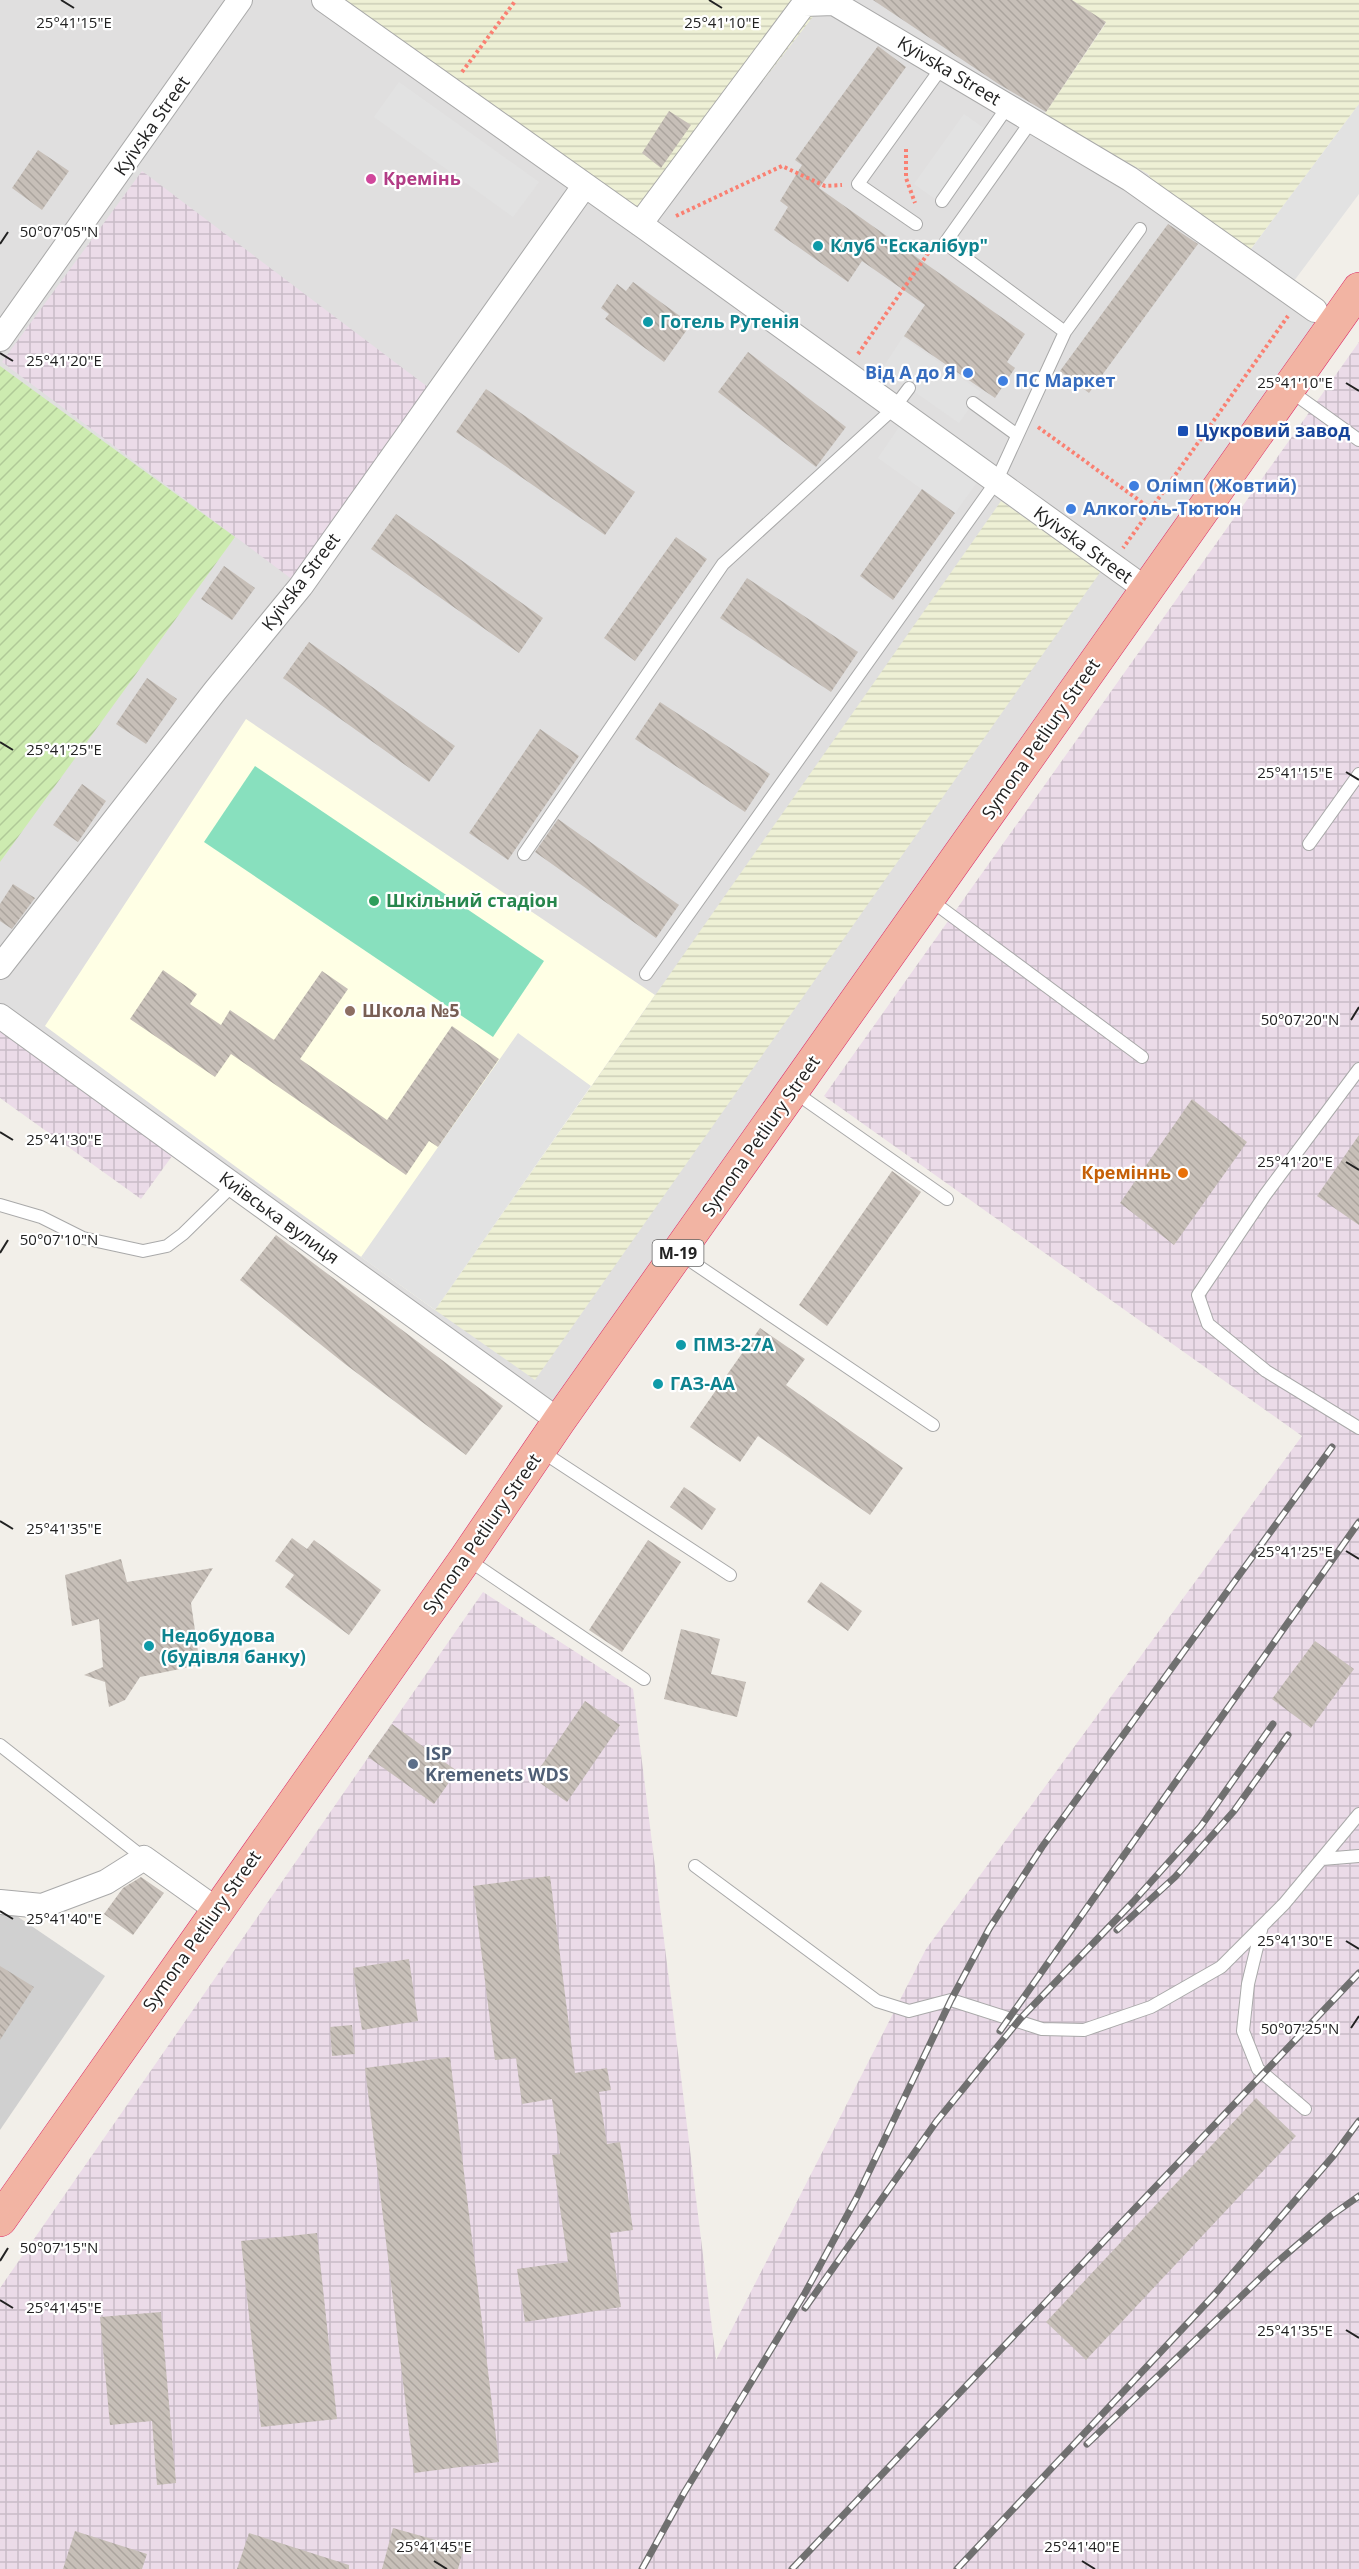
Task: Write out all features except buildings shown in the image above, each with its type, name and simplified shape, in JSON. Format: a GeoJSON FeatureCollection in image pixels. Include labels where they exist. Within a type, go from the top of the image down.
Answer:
{"type":"FeatureCollection","features":[{"type":"Feature","properties":{"kind":"highway","name":"Symona Petliury Street"},"geometry":{"type":"LineString","coordinates":[[0,2220],[792,1090],[1359,290]]}},
{"type":"Feature","properties":{"kind":"street","name":"Kyivska Street"},"geometry":{"type":"LineString","coordinates":[[0,339],[240,0]]}},
{"type":"Feature","properties":{"kind":"street","name":"Kyivska Street"},"geometry":{"type":"LineString","coordinates":[[324,0],[644,227],[1147,590]]}},
{"type":"Feature","properties":{"kind":"street","name":"Kyivska Street"},"geometry":{"type":"LineString","coordinates":[[644,227],[804,4],[834,3],[1130,178],[1308,305]]}},
{"type":"Feature","properties":{"kind":"street","name":"Kyivska Street"},"geometry":{"type":"LineString","coordinates":[[0,967],[214,691],[301,586],[585,185]]}},
{"type":"Feature","properties":{"kind":"street","name":"Київська вулиця"},"geometry":{"type":"LineString","coordinates":[[0,1016],[559,1421]]}},
{"type":"Feature","properties":{"kind":"street"},"geometry":{"type":"LineString","coordinates":[[0,1902],[42,1906],[106,1882],[144,1858],[217,1910]]}},
{"type":"Feature","properties":{"kind":"lane"},"geometry":{"type":"LineString","coordinates":[[916,224],[858,184],[942,67]]}},
{"type":"Feature","properties":{"kind":"lane"},"geometry":{"type":"LineString","coordinates":[[942,201],[1008,106]]}},
{"type":"Feature","properties":{"kind":"lane"},"geometry":{"type":"LineString","coordinates":[[1032,120],[945,243],[1065,332]]}},
{"type":"Feature","properties":{"kind":"lane"},"geometry":{"type":"LineString","coordinates":[[645,974],[996,482],[1065,332],[1140,229]]}},
{"type":"Feature","properties":{"kind":"lane"},"geometry":{"type":"LineString","coordinates":[[524,854],[723,564],[894,408],[909,388]]}},
{"type":"Feature","properties":{"kind":"lane"},"geometry":{"type":"LineString","coordinates":[[1288,389],[1359,440]]}},
{"type":"Feature","properties":{"kind":"lane"},"geometry":{"type":"LineString","coordinates":[[973,403],[1017,435]]}},
{"type":"Feature","properties":{"kind":"lane"},"geometry":{"type":"LineString","coordinates":[[1309,844],[1359,774]]}},
{"type":"Feature","properties":{"kind":"lane"},"geometry":{"type":"LineString","coordinates":[[928,898],[1142,1057]]}},
{"type":"Feature","properties":{"kind":"lane"},"geometry":{"type":"LineString","coordinates":[[1359,1068],[1265,1195],[1198,1296],[1208,1324],[1266,1371],[1359,1428]]}},
{"type":"Feature","properties":{"kind":"lane"},"geometry":{"type":"LineString","coordinates":[[792,1090],[947,1199]]}},
{"type":"Feature","properties":{"kind":"lane"},"geometry":{"type":"LineString","coordinates":[[0,1204],[41,1217],[83,1238],[143,1251],[167,1246],[233,1185]]}},
{"type":"Feature","properties":{"kind":"lane"},"geometry":{"type":"LineString","coordinates":[[678,1252],[933,1425]]}},
{"type":"Feature","properties":{"kind":"lane"},"geometry":{"type":"LineString","coordinates":[[540,1450],[730,1575]]}},
{"type":"Feature","properties":{"kind":"lane"},"geometry":{"type":"LineString","coordinates":[[466,1558],[644,1679]]}},
{"type":"Feature","properties":{"kind":"lane"},"geometry":{"type":"LineString","coordinates":[[0,1745],[144,1858]]}},
{"type":"Feature","properties":{"kind":"lane"},"geometry":{"type":"LineString","coordinates":[[695,1866],[877,2001],[909,2011],[951,2001],[1041,2028],[1084,2030],[1151,2007],[1221,1967],[1263,1925],[1359,1814]]}},
{"type":"Feature","properties":{"kind":"lane"},"geometry":{"type":"LineString","coordinates":[[1322,1859],[1359,1856]]}},
{"type":"Feature","properties":{"kind":"lane"},"geometry":{"type":"LineString","coordinates":[[1263,1925],[1248,1984],[1243,2031],[1258,2069],[1305,2109]]}},
{"type":"Feature","properties":{"kind":"path"},"geometry":{"type":"LineString","coordinates":[[449,89],[516,0]]}},
{"type":"Feature","properties":{"kind":"path"},"geometry":{"type":"LineString","coordinates":[[905,117],[906,178],[916,208]]}},
{"type":"Feature","properties":{"kind":"path"},"geometry":{"type":"LineString","coordinates":[[644,227],[782,166],[825,186],[858,184]]}},
{"type":"Feature","properties":{"kind":"path"},"geometry":{"type":"LineString","coordinates":[[845,373],[932,248]]}},
{"type":"Feature","properties":{"kind":"path"},"geometry":{"type":"LineString","coordinates":[[1119,553],[1308,305]]}},
{"type":"Feature","properties":{"kind":"path"},"geometry":{"type":"LineString","coordinates":[[1025,418],[1151,509]]}},
{"type":"Feature","properties":{"kind":"shaded area"},"geometry":{"type":"Polygon","coordinates":[[[0,0],[1072,0],[1106,22],[1044,114],[1148,174],[1175,215],[1341,316],[559,1421],[0,1016],[0,0]]]}},
{"type":"Feature","properties":{"kind":"shaded area"},"geometry":{"type":"Polygon","coordinates":[[[324,0],[826,0],[647,229],[324,0]]]}},
{"type":"Feature","properties":{"kind":"shaded area"},"geometry":{"type":"Polygon","coordinates":[[[1072,0],[1359,0],[1359,104],[1248,253],[1175,215],[1148,174],[1044,115],[1106,23],[1072,0]]]}},
{"type":"Feature","properties":{"kind":"shaded area"},"geometry":{"type":"Polygon","coordinates":[[[399,82],[539,182],[513,217],[374,117],[399,82]]]}},
{"type":"Feature","properties":{"kind":"shaded area"},"geometry":{"type":"Polygon","coordinates":[[[1359,104],[1359,194],[1291,285],[1248,253],[1359,104]]]}},
{"type":"Feature","properties":{"kind":"shaded area"},"geometry":{"type":"Polygon","coordinates":[[[964,114],[985,129],[935,199],[914,184],[964,114]]]}},
{"type":"Feature","properties":{"kind":"shaded area"},"geometry":{"type":"Polygon","coordinates":[[[142,171],[437,394],[301,586],[2,362],[142,171]]]}},
{"type":"Feature","properties":{"kind":"shaded area"},"geometry":{"type":"Polygon","coordinates":[[[903,337],[981,392],[959,423],[882,369],[903,337]]]}},
{"type":"Feature","properties":{"kind":"shaded area"},"geometry":{"type":"Polygon","coordinates":[[[1359,342],[1359,2569],[0,2569],[0,2288],[483,1592],[633,1689],[716,2360],[926,1949],[1302,1436],[824,1096],[1359,342]]]}},
{"type":"Feature","properties":{"kind":"shaded area"},"geometry":{"type":"Polygon","coordinates":[[[899,427],[978,481],[955,513],[878,458],[899,427]]]}},
{"type":"Feature","properties":{"kind":"shaded area"},"geometry":{"type":"Polygon","coordinates":[[[1001,501],[1101,571],[535,1380],[435,1310],[1001,501]]]}},
{"type":"Feature","properties":{"kind":"shaded area","name":"Школа №5"},"geometry":{"type":"Polygon","coordinates":[[[246,719],[655,995],[435,1310],[45,1026],[246,719]]]}},
{"type":"Feature","properties":{"kind":"shaded area"},"geometry":{"type":"Polygon","coordinates":[[[0,1016],[180,1145],[141,1199],[0,1098],[0,1016]]]}},
{"type":"Feature","properties":{"kind":"shaded area"},"geometry":{"type":"Polygon","coordinates":[[[518,1033],[591,1086],[435,1310],[361,1257],[518,1033]]]}},
{"type":"Feature","properties":{"kind":"shaded area"},"geometry":{"type":"Polygon","coordinates":[[[5,1908],[105,1976],[0,2130],[0,1916],[5,1908]]]}},
{"type":"Feature","properties":{"kind":"green space"},"geometry":{"type":"Polygon","coordinates":[[[0,366],[235,537],[0,862],[0,366]]]}},
{"type":"Feature","properties":{"kind":"green space","name":"Шкільний стадіон"},"geometry":{"type":"Polygon","coordinates":[[[255,766],[544,961],[493,1037],[204,842],[255,766]]]}},
{"type":"Feature","properties":{"kind":"railway"},"geometry":{"type":"LineString","coordinates":[[738,2404],[805,2293],[856,2199],[951,2000],[989,1929],[1042,1847],[1332,1447]]}},
{"type":"Feature","properties":{"kind":"railway"},"geometry":{"type":"LineString","coordinates":[[1000,2031],[1359,1522]]}},
{"type":"Feature","properties":{"kind":"railway"},"geometry":{"type":"LineString","coordinates":[[805,2308],[936,2122],[1020,2019],[1133,1902],[1201,1826],[1273,1724]]}},
{"type":"Feature","properties":{"kind":"railway"},"geometry":{"type":"LineString","coordinates":[[1117,1930],[1175,1877],[1234,1811],[1288,1735]]}},
{"type":"Feature","properties":{"kind":"railway"},"geometry":{"type":"LineString","coordinates":[[792,2569],[1359,1973]]}},
{"type":"Feature","properties":{"kind":"railway"},"geometry":{"type":"LineString","coordinates":[[957,2569],[1215,2294],[1334,2155],[1359,2121]]}},
{"type":"Feature","properties":{"kind":"railway"},"geometry":{"type":"LineString","coordinates":[[1087,2444],[1275,2264],[1332,2215],[1359,2196]]}},
{"type":"Feature","properties":{"kind":"railway"},"geometry":{"type":"LineString","coordinates":[[642,2569],[684,2493],[741,2399]]}},
{"type":"Feature","properties":{"kind":"place","name":"Кремінь"},"geometry":{"type":"Point","coordinates":[371,179]}},
{"type":"Feature","properties":{"kind":"place","name":"Клуб \"Ескалібур\""},"geometry":{"type":"Point","coordinates":[818,246]}},
{"type":"Feature","properties":{"kind":"place","name":"Готель Рутенія"},"geometry":{"type":"Point","coordinates":[648,322]}},
{"type":"Feature","properties":{"kind":"place","name":"Від А до Я"},"geometry":{"type":"Point","coordinates":[968,373]}},
{"type":"Feature","properties":{"kind":"place","name":"ПС Маркет"},"geometry":{"type":"Point","coordinates":[1003,381]}},
{"type":"Feature","properties":{"kind":"place","name":"Цукровий завод"},"geometry":{"type":"Point","coordinates":[1183,431]}},
{"type":"Feature","properties":{"kind":"place","name":"Олімп (Жовтий)"},"geometry":{"type":"Point","coordinates":[1134,486]}},
{"type":"Feature","properties":{"kind":"place","name":"Алкоголь-Тютюн"},"geometry":{"type":"Point","coordinates":[1071,509]}},
{"type":"Feature","properties":{"kind":"place","name":"Шкільний стадіон"},"geometry":{"type":"Point","coordinates":[374,901]}},
{"type":"Feature","properties":{"kind":"place","name":"Школа №5"},"geometry":{"type":"Point","coordinates":[350,1011]}},
{"type":"Feature","properties":{"kind":"place","name":"Креміннь"},"geometry":{"type":"Point","coordinates":[1183,1173]}},
{"type":"Feature","properties":{"kind":"place","name":"ПМЗ-27А"},"geometry":{"type":"Point","coordinates":[681,1345]}},
{"type":"Feature","properties":{"kind":"place","name":"ГАЗ-АА"},"geometry":{"type":"Point","coordinates":[658,1384]}},
{"type":"Feature","properties":{"kind":"place","name":"Недобудова (будівля банку)"},"geometry":{"type":"Point","coordinates":[149,1646]}},
{"type":"Feature","properties":{"kind":"place","name":"ISP Kremenets WDS"},"geometry":{"type":"Point","coordinates":[413,1764]}}]}
